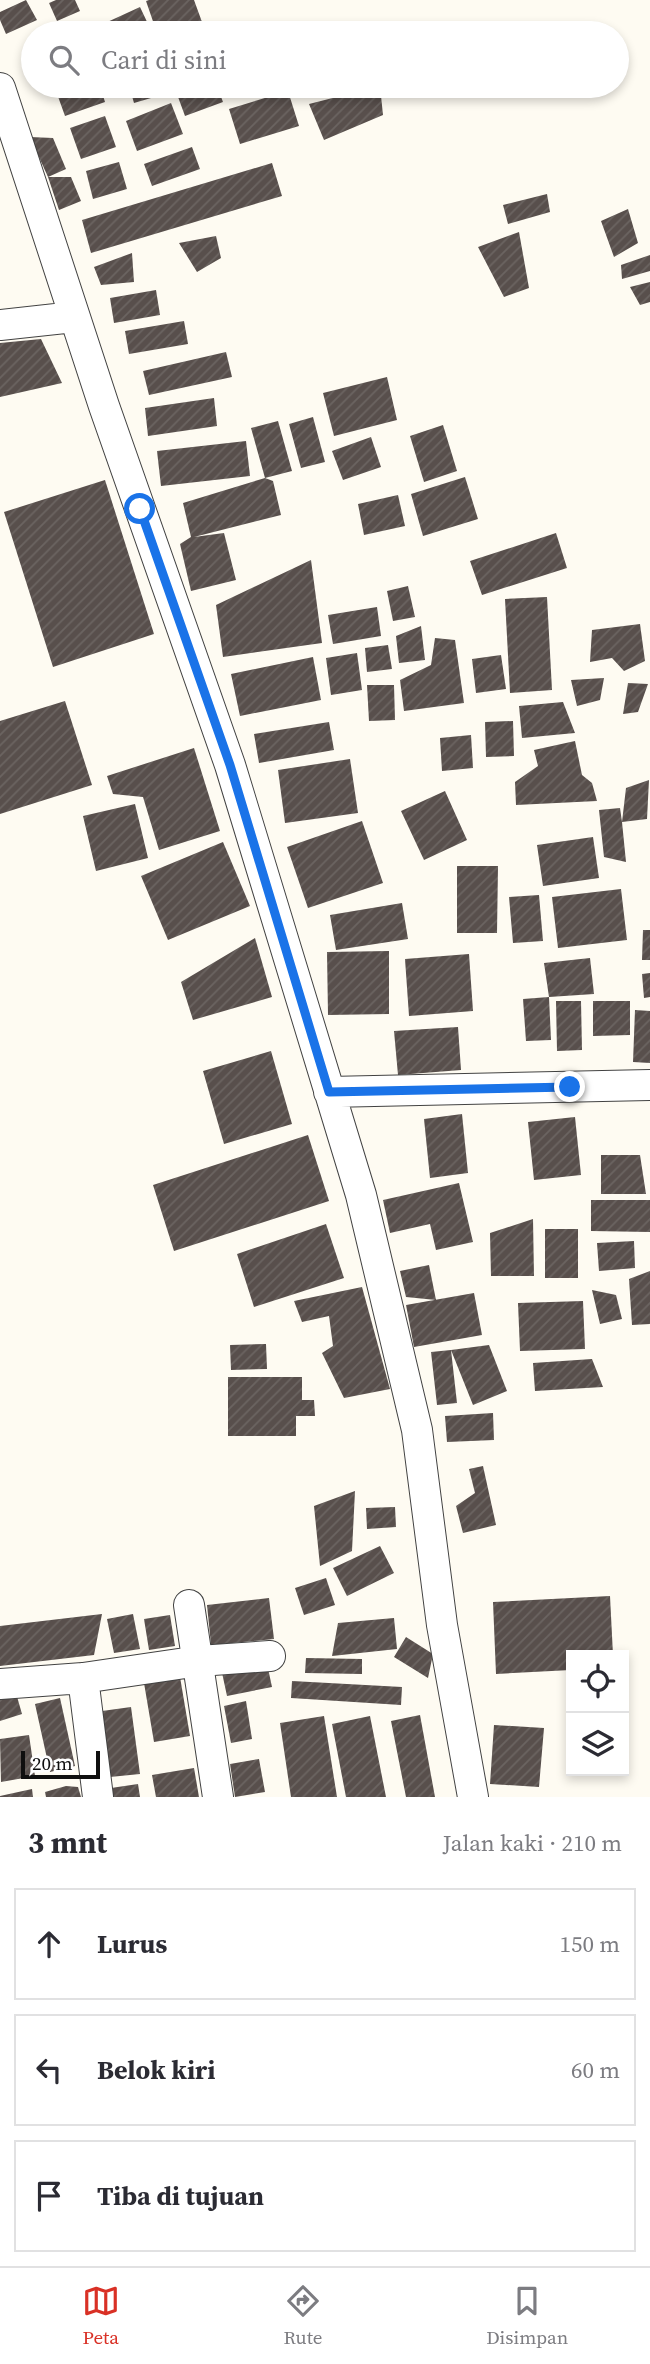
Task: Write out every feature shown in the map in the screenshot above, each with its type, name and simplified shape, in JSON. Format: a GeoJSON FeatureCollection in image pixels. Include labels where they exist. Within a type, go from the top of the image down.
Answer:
{"type":"FeatureCollection","features":[{"type":"Feature","properties":{"kind":"street"},"geometry":{"type":"LineString","coordinates":[[0,88],[74,317],[230,765],[361,1195],[417,1430],[442,1625],[473,1797]]}},
{"type":"Feature","properties":{"kind":"street"},"geometry":{"type":"LineString","coordinates":[[0,325],[74,317]]}},
{"type":"Feature","properties":{"kind":"street"},"geometry":{"type":"LineString","coordinates":[[329,1092],[650,1085]]}},
{"type":"Feature","properties":{"kind":"street"},"geometry":{"type":"LineString","coordinates":[[189,1605],[218,1797]]}},
{"type":"Feature","properties":{"kind":"street"},"geometry":{"type":"LineString","coordinates":[[0,1684],[83,1678],[199,1661],[270,1656]]}},
{"type":"Feature","properties":{"kind":"street"},"geometry":{"type":"LineString","coordinates":[[83,1678],[98,1797]]}},
{"type":"Feature","properties":{"kind":"building"},"geometry":{"type":"Polygon","coordinates":[[[26,0],[37,20],[21,21],[21,27],[6,34],[0,20],[0,12],[26,0]]]}},
{"type":"Feature","properties":{"kind":"building"},"geometry":{"type":"Polygon","coordinates":[[[56,0],[75,0],[80,11],[57,21],[49,3],[56,0]]]}},
{"type":"Feature","properties":{"kind":"building"},"geometry":{"type":"Polygon","coordinates":[[[194,0],[202,21],[153,21],[146,1],[194,0]]]}},
{"type":"Feature","properties":{"kind":"building"},"geometry":{"type":"Polygon","coordinates":[[[140,7],[147,21],[110,21],[140,7]]]}},
{"type":"Feature","properties":{"kind":"building"},"geometry":{"type":"Polygon","coordinates":[[[59,98],[104,98],[105,102],[65,116],[59,98]]]}},
{"type":"Feature","properties":{"kind":"building"},"geometry":{"type":"Polygon","coordinates":[[[133,98],[151,98],[134,103],[133,98]]]}},
{"type":"Feature","properties":{"kind":"building"},"geometry":{"type":"Polygon","coordinates":[[[178,98],[222,98],[223,102],[185,116],[178,98]]]}},
{"type":"Feature","properties":{"kind":"building"},"geometry":{"type":"Polygon","coordinates":[[[265,98],[290,98],[299,126],[240,144],[229,109],[265,98]]]}},
{"type":"Feature","properties":{"kind":"building"},"geometry":{"type":"Polygon","coordinates":[[[333,98],[381,98],[383,115],[324,140],[309,104],[333,98]]]}},
{"type":"Feature","properties":{"kind":"building"},"geometry":{"type":"Polygon","coordinates":[[[171,103],[183,134],[137,151],[126,121],[171,103]]]}},
{"type":"Feature","properties":{"kind":"building"},"geometry":{"type":"Polygon","coordinates":[[[105,116],[116,147],[81,159],[70,128],[105,116]]]}},
{"type":"Feature","properties":{"kind":"building"},"geometry":{"type":"Polygon","coordinates":[[[30,137],[53,138],[66,169],[48,177],[30,137]]]}},
{"type":"Feature","properties":{"kind":"building"},"geometry":{"type":"Polygon","coordinates":[[[192,147],[200,169],[152,186],[144,164],[192,147]]]}},
{"type":"Feature","properties":{"kind":"building"},"geometry":{"type":"Polygon","coordinates":[[[119,162],[127,189],[93,199],[86,171],[119,162]]]}},
{"type":"Feature","properties":{"kind":"building"},"geometry":{"type":"Polygon","coordinates":[[[272,163],[282,196],[91,253],[82,220],[272,163]]]}},
{"type":"Feature","properties":{"kind":"building"},"geometry":{"type":"Polygon","coordinates":[[[48,177],[71,177],[81,201],[59,210],[48,177]]]}},
{"type":"Feature","properties":{"kind":"building"},"geometry":{"type":"Polygon","coordinates":[[[547,194],[550,212],[508,224],[503,205],[547,194]]]}},
{"type":"Feature","properties":{"kind":"building"},"geometry":{"type":"Polygon","coordinates":[[[628,209],[638,243],[614,257],[601,221],[628,209]]]}},
{"type":"Feature","properties":{"kind":"building"},"geometry":{"type":"Polygon","coordinates":[[[519,232],[529,288],[504,297],[478,247],[519,232]]]}},
{"type":"Feature","properties":{"kind":"building"},"geometry":{"type":"Polygon","coordinates":[[[216,236],[221,258],[197,272],[179,243],[216,236]]]}},
{"type":"Feature","properties":{"kind":"building"},"geometry":{"type":"Polygon","coordinates":[[[132,253],[134,282],[101,285],[94,267],[132,253]]]}},
{"type":"Feature","properties":{"kind":"building"},"geometry":{"type":"Polygon","coordinates":[[[650,255],[650,271],[622,279],[621,265],[650,255]]]}},
{"type":"Feature","properties":{"kind":"building"},"geometry":{"type":"Polygon","coordinates":[[[650,282],[650,302],[640,305],[630,287],[650,282]]]}},
{"type":"Feature","properties":{"kind":"building"},"geometry":{"type":"Polygon","coordinates":[[[156,290],[160,315],[114,323],[110,298],[156,290]]]}},
{"type":"Feature","properties":{"kind":"building"},"geometry":{"type":"Polygon","coordinates":[[[184,321],[188,344],[129,354],[125,331],[184,321]]]}},
{"type":"Feature","properties":{"kind":"building"},"geometry":{"type":"Polygon","coordinates":[[[41,339],[62,383],[0,397],[0,343],[41,339]]]}},
{"type":"Feature","properties":{"kind":"building"},"geometry":{"type":"Polygon","coordinates":[[[226,352],[232,377],[149,395],[143,371],[226,352]]]}},
{"type":"Feature","properties":{"kind":"building"},"geometry":{"type":"Polygon","coordinates":[[[387,377],[397,420],[334,436],[323,393],[387,377]]]}},
{"type":"Feature","properties":{"kind":"building"},"geometry":{"type":"Polygon","coordinates":[[[214,398],[217,426],[148,436],[145,408],[214,398]]]}},
{"type":"Feature","properties":{"kind":"building"},"geometry":{"type":"Polygon","coordinates":[[[313,417],[325,462],[301,468],[289,424],[313,417]]]}},
{"type":"Feature","properties":{"kind":"building"},"geometry":{"type":"Polygon","coordinates":[[[278,421],[292,471],[265,478],[251,428],[278,421]]]}},
{"type":"Feature","properties":{"kind":"building"},"geometry":{"type":"Polygon","coordinates":[[[443,425],[457,471],[424,482],[410,436],[443,425]]]}},
{"type":"Feature","properties":{"kind":"building"},"geometry":{"type":"Polygon","coordinates":[[[371,437],[381,467],[343,480],[332,451],[371,437]]]}},
{"type":"Feature","properties":{"kind":"building"},"geometry":{"type":"Polygon","coordinates":[[[246,441],[250,476],[161,486],[157,451],[246,441]]]}},
{"type":"Feature","properties":{"kind":"building"},"geometry":{"type":"Polygon","coordinates":[[[465,477],[478,519],[423,536],[411,494],[465,477]]]}},
{"type":"Feature","properties":{"kind":"building"},"geometry":{"type":"Polygon","coordinates":[[[265,478],[273,481],[281,515],[194,537],[224,533],[236,580],[191,591],[180,544],[191,537],[183,503],[265,478]]]}},
{"type":"Feature","properties":{"kind":"building"},"geometry":{"type":"Polygon","coordinates":[[[105,480],[154,634],[53,667],[4,512],[105,480]]]}},
{"type":"Feature","properties":{"kind":"building"},"geometry":{"type":"Polygon","coordinates":[[[398,495],[405,526],[364,535],[358,504],[398,495]]]}},
{"type":"Feature","properties":{"kind":"building"},"geometry":{"type":"Polygon","coordinates":[[[556,533],[567,568],[482,595],[470,561],[556,533]]]}},
{"type":"Feature","properties":{"kind":"building"},"geometry":{"type":"Polygon","coordinates":[[[311,560],[322,643],[223,657],[216,605],[311,560]]]}},
{"type":"Feature","properties":{"kind":"building"},"geometry":{"type":"Polygon","coordinates":[[[408,586],[415,617],[393,621],[387,591],[408,586]]]}},
{"type":"Feature","properties":{"kind":"building"},"geometry":{"type":"Polygon","coordinates":[[[547,597],[552,690],[510,693],[505,599],[547,597]]]}},
{"type":"Feature","properties":{"kind":"building"},"geometry":{"type":"Polygon","coordinates":[[[377,607],[381,636],[333,644],[328,615],[377,607]]]}},
{"type":"Feature","properties":{"kind":"building"},"geometry":{"type":"Polygon","coordinates":[[[640,624],[645,661],[624,671],[612,658],[590,662],[592,630],[640,624]]]}},
{"type":"Feature","properties":{"kind":"building"},"geometry":{"type":"Polygon","coordinates":[[[421,626],[425,660],[399,663],[396,636],[421,626]]]}},
{"type":"Feature","properties":{"kind":"building"},"geometry":{"type":"Polygon","coordinates":[[[435,638],[455,640],[464,703],[404,711],[400,680],[431,665],[435,638]]]}},
{"type":"Feature","properties":{"kind":"building"},"geometry":{"type":"Polygon","coordinates":[[[388,645],[392,669],[367,672],[365,648],[388,645]]]}},
{"type":"Feature","properties":{"kind":"building"},"geometry":{"type":"Polygon","coordinates":[[[357,653],[362,690],[331,695],[326,658],[357,653]]]}},
{"type":"Feature","properties":{"kind":"building"},"geometry":{"type":"Polygon","coordinates":[[[501,655],[506,689],[476,693],[472,659],[501,655]]]}},
{"type":"Feature","properties":{"kind":"building"},"geometry":{"type":"Polygon","coordinates":[[[313,657],[321,700],[240,716],[231,674],[313,657]]]}},
{"type":"Feature","properties":{"kind":"building"},"geometry":{"type":"Polygon","coordinates":[[[604,678],[600,700],[577,706],[571,680],[604,678]]]}},
{"type":"Feature","properties":{"kind":"building"},"geometry":{"type":"Polygon","coordinates":[[[628,683],[648,684],[638,712],[623,714],[628,683]]]}},
{"type":"Feature","properties":{"kind":"building"},"geometry":{"type":"Polygon","coordinates":[[[367,685],[394,685],[395,720],[369,721],[367,685]]]}},
{"type":"Feature","properties":{"kind":"building"},"geometry":{"type":"Polygon","coordinates":[[[65,701],[92,785],[0,814],[0,721],[65,701]]]}},
{"type":"Feature","properties":{"kind":"building"},"geometry":{"type":"Polygon","coordinates":[[[563,702],[575,733],[522,738],[519,706],[563,702]]]}},
{"type":"Feature","properties":{"kind":"building"},"geometry":{"type":"Polygon","coordinates":[[[513,721],[514,756],[486,757],[485,722],[513,721]]]}},
{"type":"Feature","properties":{"kind":"building"},"geometry":{"type":"Polygon","coordinates":[[[329,722],[334,750],[259,763],[254,734],[329,722]]]}},
{"type":"Feature","properties":{"kind":"building"},"geometry":{"type":"Polygon","coordinates":[[[471,735],[473,768],[442,771],[440,738],[471,735]]]}},
{"type":"Feature","properties":{"kind":"building"},"geometry":{"type":"Polygon","coordinates":[[[575,741],[582,775],[592,783],[597,801],[516,805],[515,782],[538,766],[534,750],[575,741]]]}},
{"type":"Feature","properties":{"kind":"building"},"geometry":{"type":"Polygon","coordinates":[[[194,748],[220,831],[159,850],[143,797],[113,794],[107,776],[194,748]]]}},
{"type":"Feature","properties":{"kind":"building"},"geometry":{"type":"Polygon","coordinates":[[[350,759],[358,813],[285,823],[278,770],[350,759]]]}},
{"type":"Feature","properties":{"kind":"building"},"geometry":{"type":"Polygon","coordinates":[[[649,780],[647,819],[622,822],[626,788],[649,780]]]}},
{"type":"Feature","properties":{"kind":"building"},"geometry":{"type":"Polygon","coordinates":[[[445,791],[467,840],[424,860],[401,811],[445,791]]]}},
{"type":"Feature","properties":{"kind":"building"},"geometry":{"type":"Polygon","coordinates":[[[135,804],[148,858],[96,871],[83,816],[135,804]]]}},
{"type":"Feature","properties":{"kind":"building"},"geometry":{"type":"Polygon","coordinates":[[[620,808],[626,862],[604,857],[599,810],[620,808]]]}},
{"type":"Feature","properties":{"kind":"building"},"geometry":{"type":"Polygon","coordinates":[[[362,821],[383,883],[308,908],[287,847],[362,821]]]}},
{"type":"Feature","properties":{"kind":"building"},"geometry":{"type":"Polygon","coordinates":[[[593,837],[599,878],[543,886],[537,845],[593,837]]]}},
{"type":"Feature","properties":{"kind":"building"},"geometry":{"type":"Polygon","coordinates":[[[223,842],[250,906],[168,940],[141,876],[223,842]]]}},
{"type":"Feature","properties":{"kind":"building"},"geometry":{"type":"Polygon","coordinates":[[[457,866],[498,866],[497,933],[457,933],[457,866]]]}},
{"type":"Feature","properties":{"kind":"building"},"geometry":{"type":"Polygon","coordinates":[[[621,889],[627,940],[558,948],[552,897],[621,889]]]}},
{"type":"Feature","properties":{"kind":"building"},"geometry":{"type":"Polygon","coordinates":[[[539,895],[543,941],[513,943],[509,897],[539,895]]]}},
{"type":"Feature","properties":{"kind":"building"},"geometry":{"type":"Polygon","coordinates":[[[402,903],[408,939],[336,950],[330,915],[402,903]]]}},
{"type":"Feature","properties":{"kind":"building"},"geometry":{"type":"Polygon","coordinates":[[[643,930],[650,930],[650,960],[642,960],[643,930]]]}},
{"type":"Feature","properties":{"kind":"building"},"geometry":{"type":"Polygon","coordinates":[[[255,938],[272,997],[193,1020],[181,982],[255,938]]]}},
{"type":"Feature","properties":{"kind":"building"},"geometry":{"type":"Polygon","coordinates":[[[389,951],[389,1014],[328,1015],[327,952],[389,951]]]}},
{"type":"Feature","properties":{"kind":"building"},"geometry":{"type":"Polygon","coordinates":[[[469,954],[473,1011],[409,1016],[405,959],[469,954]]]}},
{"type":"Feature","properties":{"kind":"building"},"geometry":{"type":"Polygon","coordinates":[[[590,958],[594,994],[549,997],[544,963],[590,958]]]}},
{"type":"Feature","properties":{"kind":"building"},"geometry":{"type":"Polygon","coordinates":[[[650,973],[650,997],[644,998],[642,974],[650,973]]]}},
{"type":"Feature","properties":{"kind":"building"},"geometry":{"type":"Polygon","coordinates":[[[549,997],[551,1040],[526,1041],[523,999],[549,997]]]}},
{"type":"Feature","properties":{"kind":"building"},"geometry":{"type":"Polygon","coordinates":[[[556,1001],[581,1001],[582,1050],[557,1051],[556,1001]]]}},
{"type":"Feature","properties":{"kind":"building"},"geometry":{"type":"Polygon","coordinates":[[[593,1001],[630,1001],[630,1035],[593,1036],[593,1001]]]}},
{"type":"Feature","properties":{"kind":"building"},"geometry":{"type":"Polygon","coordinates":[[[635,1010],[650,1011],[650,1063],[633,1062],[635,1010]]]}},
{"type":"Feature","properties":{"kind":"building"},"geometry":{"type":"Polygon","coordinates":[[[458,1027],[461,1070],[398,1075],[394,1031],[458,1027]]]}},
{"type":"Feature","properties":{"kind":"building"},"geometry":{"type":"Polygon","coordinates":[[[271,1051],[292,1124],[224,1144],[203,1071],[271,1051]]]}},
{"type":"Feature","properties":{"kind":"building"},"geometry":{"type":"Polygon","coordinates":[[[462,1114],[468,1173],[430,1178],[424,1119],[462,1114]]]}},
{"type":"Feature","properties":{"kind":"building"},"geometry":{"type":"Polygon","coordinates":[[[575,1117],[581,1175],[534,1180],[528,1122],[575,1117]]]}},
{"type":"Feature","properties":{"kind":"building"},"geometry":{"type":"Polygon","coordinates":[[[308,1135],[329,1201],[174,1251],[153,1185],[308,1135]]]}},
{"type":"Feature","properties":{"kind":"building"},"geometry":{"type":"Polygon","coordinates":[[[601,1155],[640,1155],[646,1194],[601,1194],[601,1155]]]}},
{"type":"Feature","properties":{"kind":"building"},"geometry":{"type":"Polygon","coordinates":[[[459,1183],[473,1242],[436,1250],[430,1224],[390,1233],[383,1200],[459,1183]]]}},
{"type":"Feature","properties":{"kind":"building"},"geometry":{"type":"Polygon","coordinates":[[[591,1200],[650,1200],[650,1232],[591,1231],[591,1200]]]}},
{"type":"Feature","properties":{"kind":"building"},"geometry":{"type":"Polygon","coordinates":[[[533,1219],[534,1276],[491,1276],[490,1233],[533,1219]]]}},
{"type":"Feature","properties":{"kind":"building"},"geometry":{"type":"Polygon","coordinates":[[[326,1224],[344,1278],[254,1307],[237,1254],[326,1224]]]}},
{"type":"Feature","properties":{"kind":"building"},"geometry":{"type":"Polygon","coordinates":[[[545,1229],[578,1229],[578,1278],[545,1278],[545,1229]]]}},
{"type":"Feature","properties":{"kind":"building"},"geometry":{"type":"Polygon","coordinates":[[[634,1241],[635,1268],[599,1271],[597,1243],[634,1241]]]}},
{"type":"Feature","properties":{"kind":"building"},"geometry":{"type":"Polygon","coordinates":[[[429,1265],[436,1300],[406,1297],[400,1271],[429,1265]]]}},
{"type":"Feature","properties":{"kind":"building"},"geometry":{"type":"Polygon","coordinates":[[[650,1271],[650,1324],[632,1325],[629,1279],[650,1271]]]}},
{"type":"Feature","properties":{"kind":"building"},"geometry":{"type":"Polygon","coordinates":[[[362,1287],[390,1389],[344,1398],[322,1353],[333,1346],[329,1316],[302,1322],[294,1301],[362,1287]]]}},
{"type":"Feature","properties":{"kind":"building"},"geometry":{"type":"Polygon","coordinates":[[[592,1290],[616,1295],[622,1319],[600,1324],[592,1290]]]}},
{"type":"Feature","properties":{"kind":"building"},"geometry":{"type":"Polygon","coordinates":[[[474,1293],[482,1335],[414,1347],[406,1305],[474,1293]]]}},
{"type":"Feature","properties":{"kind":"building"},"geometry":{"type":"Polygon","coordinates":[[[583,1301],[585,1349],[520,1351],[518,1303],[583,1301]]]}},
{"type":"Feature","properties":{"kind":"building"},"geometry":{"type":"Polygon","coordinates":[[[266,1344],[267,1369],[231,1370],[230,1345],[266,1344]]]}},
{"type":"Feature","properties":{"kind":"building"},"geometry":{"type":"Polygon","coordinates":[[[489,1345],[507,1391],[473,1405],[451,1350],[489,1345]]]}},
{"type":"Feature","properties":{"kind":"building"},"geometry":{"type":"Polygon","coordinates":[[[451,1350],[457,1403],[437,1405],[431,1352],[451,1350]]]}},
{"type":"Feature","properties":{"kind":"building"},"geometry":{"type":"Polygon","coordinates":[[[592,1359],[603,1387],[535,1391],[533,1363],[592,1359]]]}},
{"type":"Feature","properties":{"kind":"building"},"geometry":{"type":"Polygon","coordinates":[[[228,1377],[302,1377],[302,1400],[314,1400],[315,1416],[296,1416],[296,1436],[228,1436],[228,1377]]]}},
{"type":"Feature","properties":{"kind":"building"},"geometry":{"type":"Polygon","coordinates":[[[493,1413],[494,1440],[447,1442],[445,1416],[493,1413]]]}},
{"type":"Feature","properties":{"kind":"building"},"geometry":{"type":"Polygon","coordinates":[[[483,1466],[496,1525],[463,1533],[456,1506],[475,1493],[469,1469],[483,1466]]]}},
{"type":"Feature","properties":{"kind":"building"},"geometry":{"type":"Polygon","coordinates":[[[355,1491],[352,1551],[320,1566],[314,1506],[355,1491]]]}},
{"type":"Feature","properties":{"kind":"building"},"geometry":{"type":"Polygon","coordinates":[[[395,1507],[396,1527],[367,1529],[366,1508],[395,1507]]]}},
{"type":"Feature","properties":{"kind":"building"},"geometry":{"type":"Polygon","coordinates":[[[380,1546],[394,1573],[347,1596],[333,1568],[380,1546]]]}},
{"type":"Feature","properties":{"kind":"building"},"geometry":{"type":"Polygon","coordinates":[[[326,1578],[335,1605],[304,1615],[295,1588],[326,1578]]]}},
{"type":"Feature","properties":{"kind":"building"},"geometry":{"type":"Polygon","coordinates":[[[610,1596],[613,1650],[566,1650],[566,1670],[496,1674],[493,1602],[610,1596]]]}},
{"type":"Feature","properties":{"kind":"building"},"geometry":{"type":"Polygon","coordinates":[[[269,1598],[274,1639],[211,1645],[207,1605],[269,1598]]]}},
{"type":"Feature","properties":{"kind":"building"},"geometry":{"type":"Polygon","coordinates":[[[102,1614],[94,1655],[0,1666],[0,1626],[102,1614]]]}},
{"type":"Feature","properties":{"kind":"building"},"geometry":{"type":"Polygon","coordinates":[[[133,1614],[140,1649],[114,1653],[107,1619],[133,1614]]]}},
{"type":"Feature","properties":{"kind":"building"},"geometry":{"type":"Polygon","coordinates":[[[170,1615],[175,1646],[149,1650],[144,1619],[170,1615]]]}},
{"type":"Feature","properties":{"kind":"building"},"geometry":{"type":"Polygon","coordinates":[[[394,1618],[397,1649],[332,1656],[338,1623],[394,1618]]]}},
{"type":"Feature","properties":{"kind":"building"},"geometry":{"type":"Polygon","coordinates":[[[406,1637],[433,1654],[428,1678],[394,1657],[406,1637]]]}},
{"type":"Feature","properties":{"kind":"building"},"geometry":{"type":"Polygon","coordinates":[[[306,1658],[362,1659],[362,1674],[305,1673],[306,1658]]]}},
{"type":"Feature","properties":{"kind":"building"},"geometry":{"type":"Polygon","coordinates":[[[266,1659],[272,1687],[227,1696],[221,1668],[266,1659]]]}},
{"type":"Feature","properties":{"kind":"building"},"geometry":{"type":"Polygon","coordinates":[[[180,1677],[190,1736],[154,1742],[144,1683],[180,1677]]]}},
{"type":"Feature","properties":{"kind":"building"},"geometry":{"type":"Polygon","coordinates":[[[292,1681],[402,1687],[401,1705],[291,1698],[292,1681]]]}},
{"type":"Feature","properties":{"kind":"building"},"geometry":{"type":"Polygon","coordinates":[[[16,1693],[22,1714],[0,1721],[0,1698],[16,1693]]]}},
{"type":"Feature","properties":{"kind":"building"},"geometry":{"type":"Polygon","coordinates":[[[60,1698],[75,1766],[50,1772],[35,1704],[60,1698]]]}},
{"type":"Feature","properties":{"kind":"building"},"geometry":{"type":"Polygon","coordinates":[[[246,1701],[252,1739],[231,1743],[224,1706],[246,1701]]]}},
{"type":"Feature","properties":{"kind":"building"},"geometry":{"type":"Polygon","coordinates":[[[131,1707],[140,1774],[110,1777],[102,1711],[131,1707]]]}},
{"type":"Feature","properties":{"kind":"building"},"geometry":{"type":"Polygon","coordinates":[[[420,1715],[435,1797],[406,1797],[391,1721],[420,1715]]]}},
{"type":"Feature","properties":{"kind":"building"},"geometry":{"type":"Polygon","coordinates":[[[324,1716],[337,1797],[291,1797],[280,1723],[324,1716]]]}},
{"type":"Feature","properties":{"kind":"building"},"geometry":{"type":"Polygon","coordinates":[[[370,1716],[386,1797],[346,1797],[332,1724],[370,1716]]]}},
{"type":"Feature","properties":{"kind":"building"},"geometry":{"type":"Polygon","coordinates":[[[494,1725],[544,1728],[539,1787],[490,1784],[494,1725]]]}},
{"type":"Feature","properties":{"kind":"building"},"geometry":{"type":"Polygon","coordinates":[[[29,1735],[35,1776],[1,1782],[0,1739],[29,1735]]]}},
{"type":"Feature","properties":{"kind":"building"},"geometry":{"type":"Polygon","coordinates":[[[259,1759],[265,1792],[235,1797],[230,1764],[259,1759]]]}},
{"type":"Feature","properties":{"kind":"building"},"geometry":{"type":"Polygon","coordinates":[[[194,1768],[199,1797],[156,1797],[152,1775],[194,1768]]]}},
{"type":"Feature","properties":{"kind":"building"},"geometry":{"type":"Polygon","coordinates":[[[138,1784],[140,1797],[112,1797],[111,1788],[138,1784]]]}},
{"type":"Feature","properties":{"kind":"building"},"geometry":{"type":"Polygon","coordinates":[[[66,1786],[78,1787],[81,1797],[46,1797],[45,1792],[66,1786]]]}},
{"type":"Feature","properties":{"kind":"building"},"geometry":{"type":"Polygon","coordinates":[[[32,1789],[33,1797],[0,1797],[0,1796],[32,1789]]]}},
{"type":"Feature","properties":{"kind":"route"},"geometry":{"type":"LineString","coordinates":[[140,509],[230,765],[329,1092],[570,1087]]}}]}
